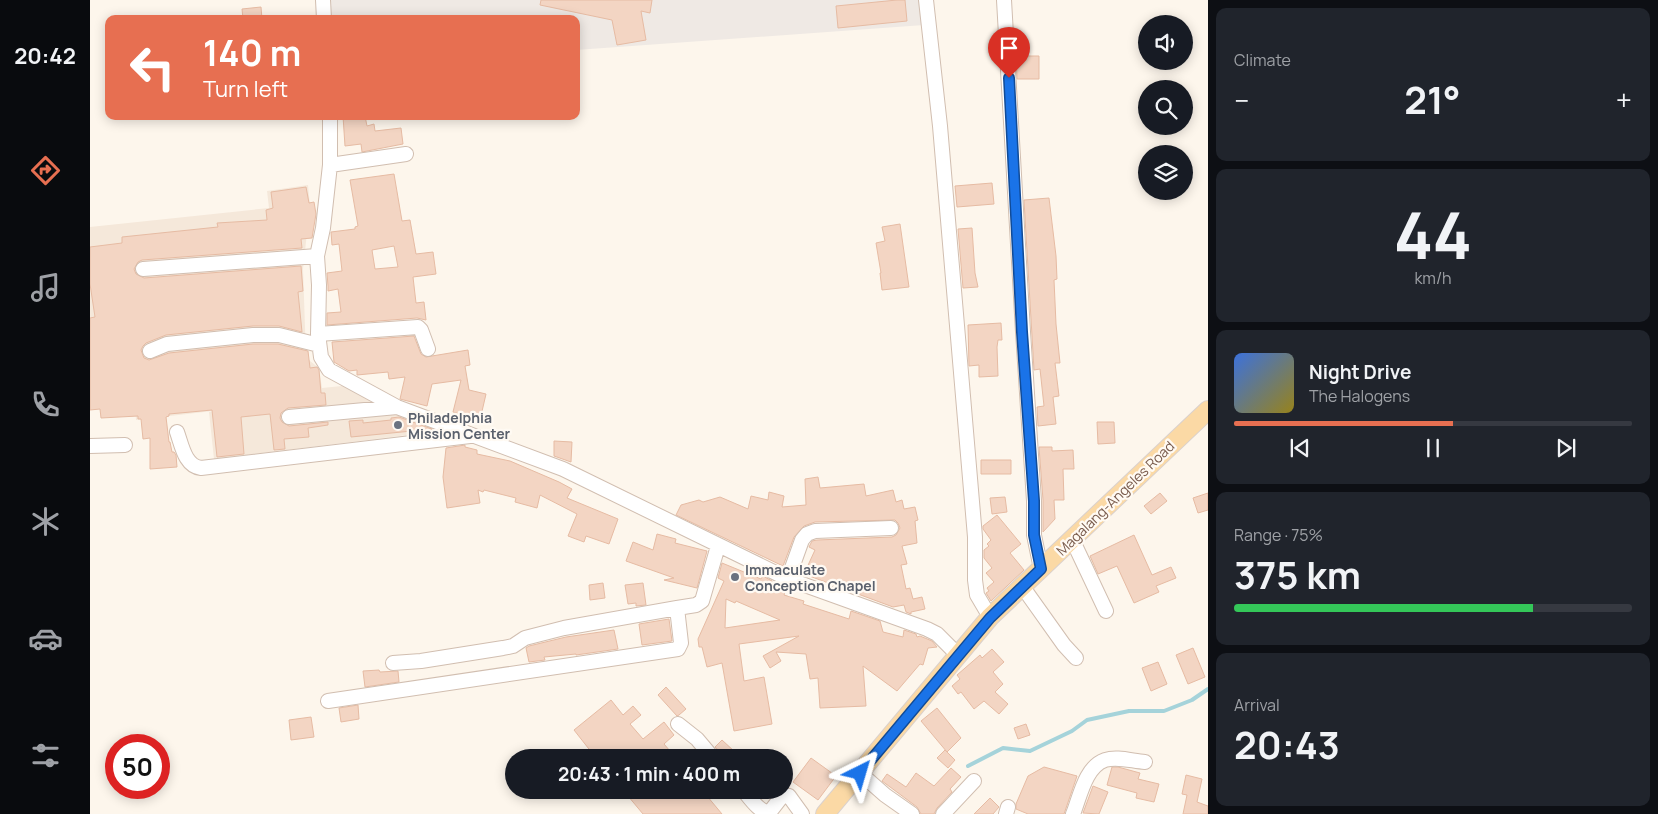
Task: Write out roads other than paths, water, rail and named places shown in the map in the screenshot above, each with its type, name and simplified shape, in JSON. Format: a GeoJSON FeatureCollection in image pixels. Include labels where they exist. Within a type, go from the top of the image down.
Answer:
{"type":"FeatureCollection","features":[{"type":"Feature","properties":{"kind":"main road","name":"Magalang-Angeles Road"},"geometry":{"type":"LineString","coordinates":[[826,814],[990,618],[1208,410]]}},
{"type":"Feature","properties":{"kind":"street"},"geometry":{"type":"LineString","coordinates":[[323,0],[324,15]]}},
{"type":"Feature","properties":{"kind":"street"},"geometry":{"type":"LineString","coordinates":[[926,0],[940,126],[973,518],[975,580],[978,594],[990,618]]}},
{"type":"Feature","properties":{"kind":"street"},"geometry":{"type":"LineString","coordinates":[[1004,0],[1022,332],[1034,501],[1034,535],[1041,569]]}},
{"type":"Feature","properties":{"kind":"street"},"geometry":{"type":"LineString","coordinates":[[330,120],[330,165],[323,228],[317,256],[320,358],[329,370],[396,407],[563,469],[788,579],[928,628],[937,634],[958,655]]}},
{"type":"Feature","properties":{"kind":"street"},"geometry":{"type":"LineString","coordinates":[[330,165],[406,154]]}},
{"type":"Feature","properties":{"kind":"street"},"geometry":{"type":"LineString","coordinates":[[143,269],[317,256]]}},
{"type":"Feature","properties":{"kind":"street"},"geometry":{"type":"LineString","coordinates":[[150,351],[167,344],[254,335],[279,335],[319,339],[418,326],[428,350]]}},
{"type":"Feature","properties":{"kind":"street"},"geometry":{"type":"LineString","coordinates":[[289,417],[396,407]]}},
{"type":"Feature","properties":{"kind":"street"},"geometry":{"type":"LineString","coordinates":[[177,432],[188,462],[194,467],[201,468],[474,436]]}},
{"type":"Feature","properties":{"kind":"street"},"geometry":{"type":"LineString","coordinates":[[90,446],[125,445]]}},
{"type":"Feature","properties":{"kind":"street"},"geometry":{"type":"LineString","coordinates":[[788,579],[802,540],[807,534],[891,528]]}},
{"type":"Feature","properties":{"kind":"street"},"geometry":{"type":"LineString","coordinates":[[1072,538],[1106,611]]}},
{"type":"Feature","properties":{"kind":"street"},"geometry":{"type":"LineString","coordinates":[[393,663],[421,661],[503,648],[513,646],[525,638],[564,628],[696,605],[702,601],[718,546]]}},
{"type":"Feature","properties":{"kind":"street"},"geometry":{"type":"LineString","coordinates":[[1022,586],[1076,658]]}},
{"type":"Feature","properties":{"kind":"street"},"geometry":{"type":"LineString","coordinates":[[328,701],[678,649],[681,643],[678,608]]}},
{"type":"Feature","properties":{"kind":"street"},"geometry":{"type":"LineString","coordinates":[[678,724],[705,749]]}},
{"type":"Feature","properties":{"kind":"street"},"geometry":{"type":"LineString","coordinates":[[1073,814],[1087,778],[1095,767],[1104,760],[1116,759],[1145,762]]}},
{"type":"Feature","properties":{"kind":"street"},"geometry":{"type":"LineString","coordinates":[[860,773],[893,801],[912,814]]}},
{"type":"Feature","properties":{"kind":"street"},"geometry":{"type":"LineString","coordinates":[[943,814],[974,781]]}},
{"type":"Feature","properties":{"kind":"street"},"geometry":{"type":"LineString","coordinates":[[751,799],[765,813],[769,813],[780,799]]}},
{"type":"Feature","properties":{"kind":"street"},"geometry":{"type":"LineString","coordinates":[[791,799],[802,814]]}},
{"type":"Feature","properties":{"kind":"waterway"},"geometry":{"type":"LineString","coordinates":[[968,766],[1003,748],[1030,751],[1072,731],[1087,720],[1129,711],[1164,711],[1192,700],[1208,689]]}},
{"type":"Feature","properties":{"kind":"place","name":"Philadelphia Mission Center"},"geometry":{"type":"Point","coordinates":[398,425]}},
{"type":"Feature","properties":{"kind":"place","name":"Immaculate Conception Chapel"},"geometry":{"type":"Point","coordinates":[735,577]}}]}
